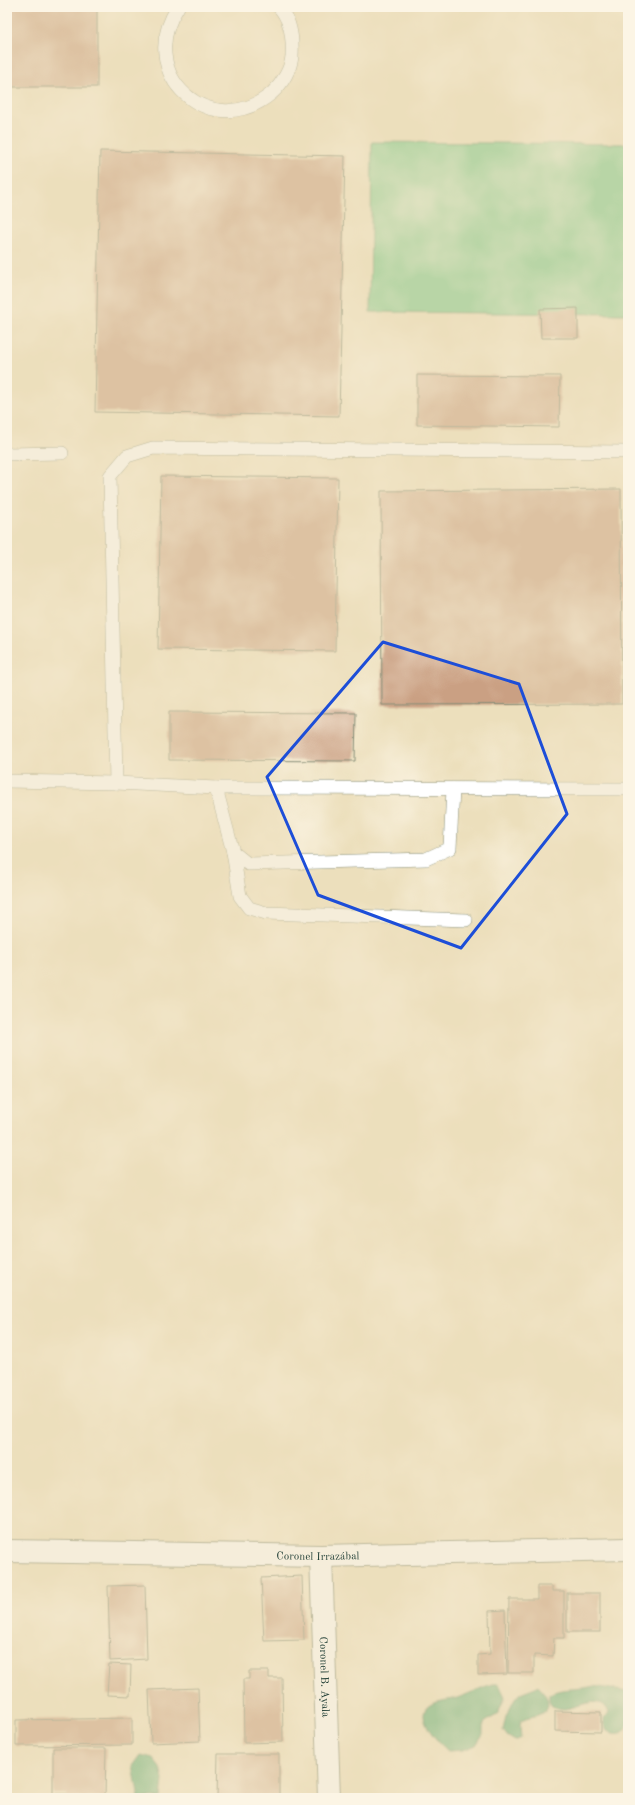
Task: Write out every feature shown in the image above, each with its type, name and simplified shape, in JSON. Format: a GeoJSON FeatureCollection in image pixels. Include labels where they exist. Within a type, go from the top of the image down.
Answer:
{"type":"FeatureCollection","features":[{"type":"Feature","properties":{"kind":"street","name":"Coronel Irrazábal"},"geometry":{"type":"LineString","coordinates":[[7,1552],[321,1556],[628,1550]]}},
{"type":"Feature","properties":{"kind":"street","name":"Coronel B. Ayala"},"geometry":{"type":"LineString","coordinates":[[321,1556],[329,1798]]}},
{"type":"Feature","properties":{"kind":"lane"},"geometry":{"type":"LineString","coordinates":[[178,7],[171,17],[165,33],[163,50],[166,67],[174,82],[185,94],[199,104],[215,109],[232,110],[248,108],[264,100],[276,89],[286,75],[292,59],[293,42],[289,26],[279,7]]}},
{"type":"Feature","properties":{"kind":"lane"},"geometry":{"type":"LineString","coordinates":[[116,783],[110,476],[127,456],[153,448],[628,452]]}},
{"type":"Feature","properties":{"kind":"lane"},"geometry":{"type":"LineString","coordinates":[[7,454],[62,453]]}},
{"type":"Feature","properties":{"kind":"lane"},"geometry":{"type":"LineString","coordinates":[[7,781],[116,783],[216,788],[628,789]]}},
{"type":"Feature","properties":{"kind":"lane"},"geometry":{"type":"LineString","coordinates":[[216,788],[233,852],[240,896],[249,908],[266,913],[466,920]]}},
{"type":"Feature","properties":{"kind":"lane"},"geometry":{"type":"LineString","coordinates":[[233,852],[248,864],[426,859],[450,848],[453,789]]}},
{"type":"Feature","properties":{"kind":"highlighted area"},"geometry":{"type":"Polygon","coordinates":[[[383,642],[519,684],[567,814],[461,948],[318,895],[267,777],[383,642]]]}},
{"type":"Feature","properties":{"kind":"green space"},"geometry":{"type":"Polygon","coordinates":[[[372,142],[628,144],[628,314],[370,312],[372,142]]]}},
{"type":"Feature","properties":{"kind":"green space"},"geometry":{"type":"Polygon","coordinates":[[[492,1684],[499,1684],[505,1697],[497,1715],[486,1721],[483,1726],[483,1734],[476,1745],[463,1750],[448,1751],[434,1736],[425,1722],[425,1710],[430,1705],[457,1698],[492,1684]]]}},
{"type":"Feature","properties":{"kind":"green space"},"geometry":{"type":"Polygon","coordinates":[[[538,1686],[547,1699],[548,1703],[546,1710],[540,1714],[521,1720],[521,1738],[515,1741],[507,1736],[503,1730],[506,1716],[520,1693],[538,1686]]]}},
{"type":"Feature","properties":{"kind":"green space"},"geometry":{"type":"Polygon","coordinates":[[[594,1686],[628,1692],[628,1723],[626,1729],[622,1732],[616,1734],[607,1731],[604,1725],[604,1719],[609,1713],[606,1707],[601,1703],[595,1702],[562,1709],[552,1706],[549,1700],[549,1694],[554,1692],[565,1689],[594,1686]]]}},
{"type":"Feature","properties":{"kind":"green space"},"geometry":{"type":"Polygon","coordinates":[[[141,1755],[153,1758],[160,1767],[163,1780],[161,1798],[139,1798],[133,1766],[141,1755]]]}},
{"type":"Feature","properties":{"kind":"building"},"geometry":{"type":"Polygon","coordinates":[[[7,7],[97,7],[97,87],[7,87],[7,7]]]}},
{"type":"Feature","properties":{"kind":"building"},"geometry":{"type":"Polygon","coordinates":[[[100,151],[345,156],[339,416],[95,412],[100,151]]]}},
{"type":"Feature","properties":{"kind":"building"},"geometry":{"type":"Polygon","coordinates":[[[578,308],[578,338],[541,338],[540,309],[578,308]]]}},
{"type":"Feature","properties":{"kind":"building"},"geometry":{"type":"Polygon","coordinates":[[[417,375],[560,376],[559,427],[417,425],[417,375]]]}},
{"type":"Feature","properties":{"kind":"building"},"geometry":{"type":"Polygon","coordinates":[[[161,476],[338,478],[335,651],[158,649],[161,476]]]}},
{"type":"Feature","properties":{"kind":"building"},"geometry":{"type":"Polygon","coordinates":[[[621,489],[622,704],[382,705],[381,491],[621,489]]]}},
{"type":"Feature","properties":{"kind":"building"},"geometry":{"type":"Polygon","coordinates":[[[169,712],[356,713],[355,761],[169,760],[169,712]]]}},
{"type":"Feature","properties":{"kind":"building"},"geometry":{"type":"Polygon","coordinates":[[[302,1576],[304,1640],[264,1641],[261,1578],[302,1576]]]}},
{"type":"Feature","properties":{"kind":"building"},"geometry":{"type":"Polygon","coordinates":[[[145,1585],[147,1659],[110,1661],[108,1586],[145,1585]]]}},
{"type":"Feature","properties":{"kind":"building"},"geometry":{"type":"Polygon","coordinates":[[[537,1586],[552,1586],[552,1591],[564,1591],[564,1638],[554,1638],[553,1656],[534,1655],[534,1673],[508,1673],[509,1599],[537,1599],[537,1586]]]}},
{"type":"Feature","properties":{"kind":"building"},"geometry":{"type":"Polygon","coordinates":[[[567,1593],[600,1593],[600,1632],[567,1632],[567,1593]]]}},
{"type":"Feature","properties":{"kind":"building"},"geometry":{"type":"Polygon","coordinates":[[[505,1610],[507,1674],[478,1675],[478,1655],[490,1654],[489,1611],[505,1610]]]}},
{"type":"Feature","properties":{"kind":"building"},"geometry":{"type":"Polygon","coordinates":[[[109,1664],[131,1665],[130,1696],[107,1695],[109,1664]]]}},
{"type":"Feature","properties":{"kind":"building"},"geometry":{"type":"Polygon","coordinates":[[[249,1671],[269,1671],[269,1678],[282,1678],[283,1742],[244,1743],[243,1679],[249,1679],[249,1671]]]}},
{"type":"Feature","properties":{"kind":"building"},"geometry":{"type":"Polygon","coordinates":[[[198,1688],[200,1741],[151,1743],[149,1690],[198,1688]]]}},
{"type":"Feature","properties":{"kind":"building"},"geometry":{"type":"Polygon","coordinates":[[[555,1711],[601,1712],[601,1732],[555,1731],[555,1711]]]}},
{"type":"Feature","properties":{"kind":"building"},"geometry":{"type":"Polygon","coordinates":[[[132,1718],[132,1745],[16,1746],[16,1720],[132,1718]]]}},
{"type":"Feature","properties":{"kind":"building"},"geometry":{"type":"Polygon","coordinates":[[[53,1748],[106,1748],[105,1798],[67,1798],[67,1794],[53,1794],[53,1748]]]}},
{"type":"Feature","properties":{"kind":"building"},"geometry":{"type":"Polygon","coordinates":[[[218,1754],[279,1754],[279,1798],[217,1798],[218,1754]]]}}]}
